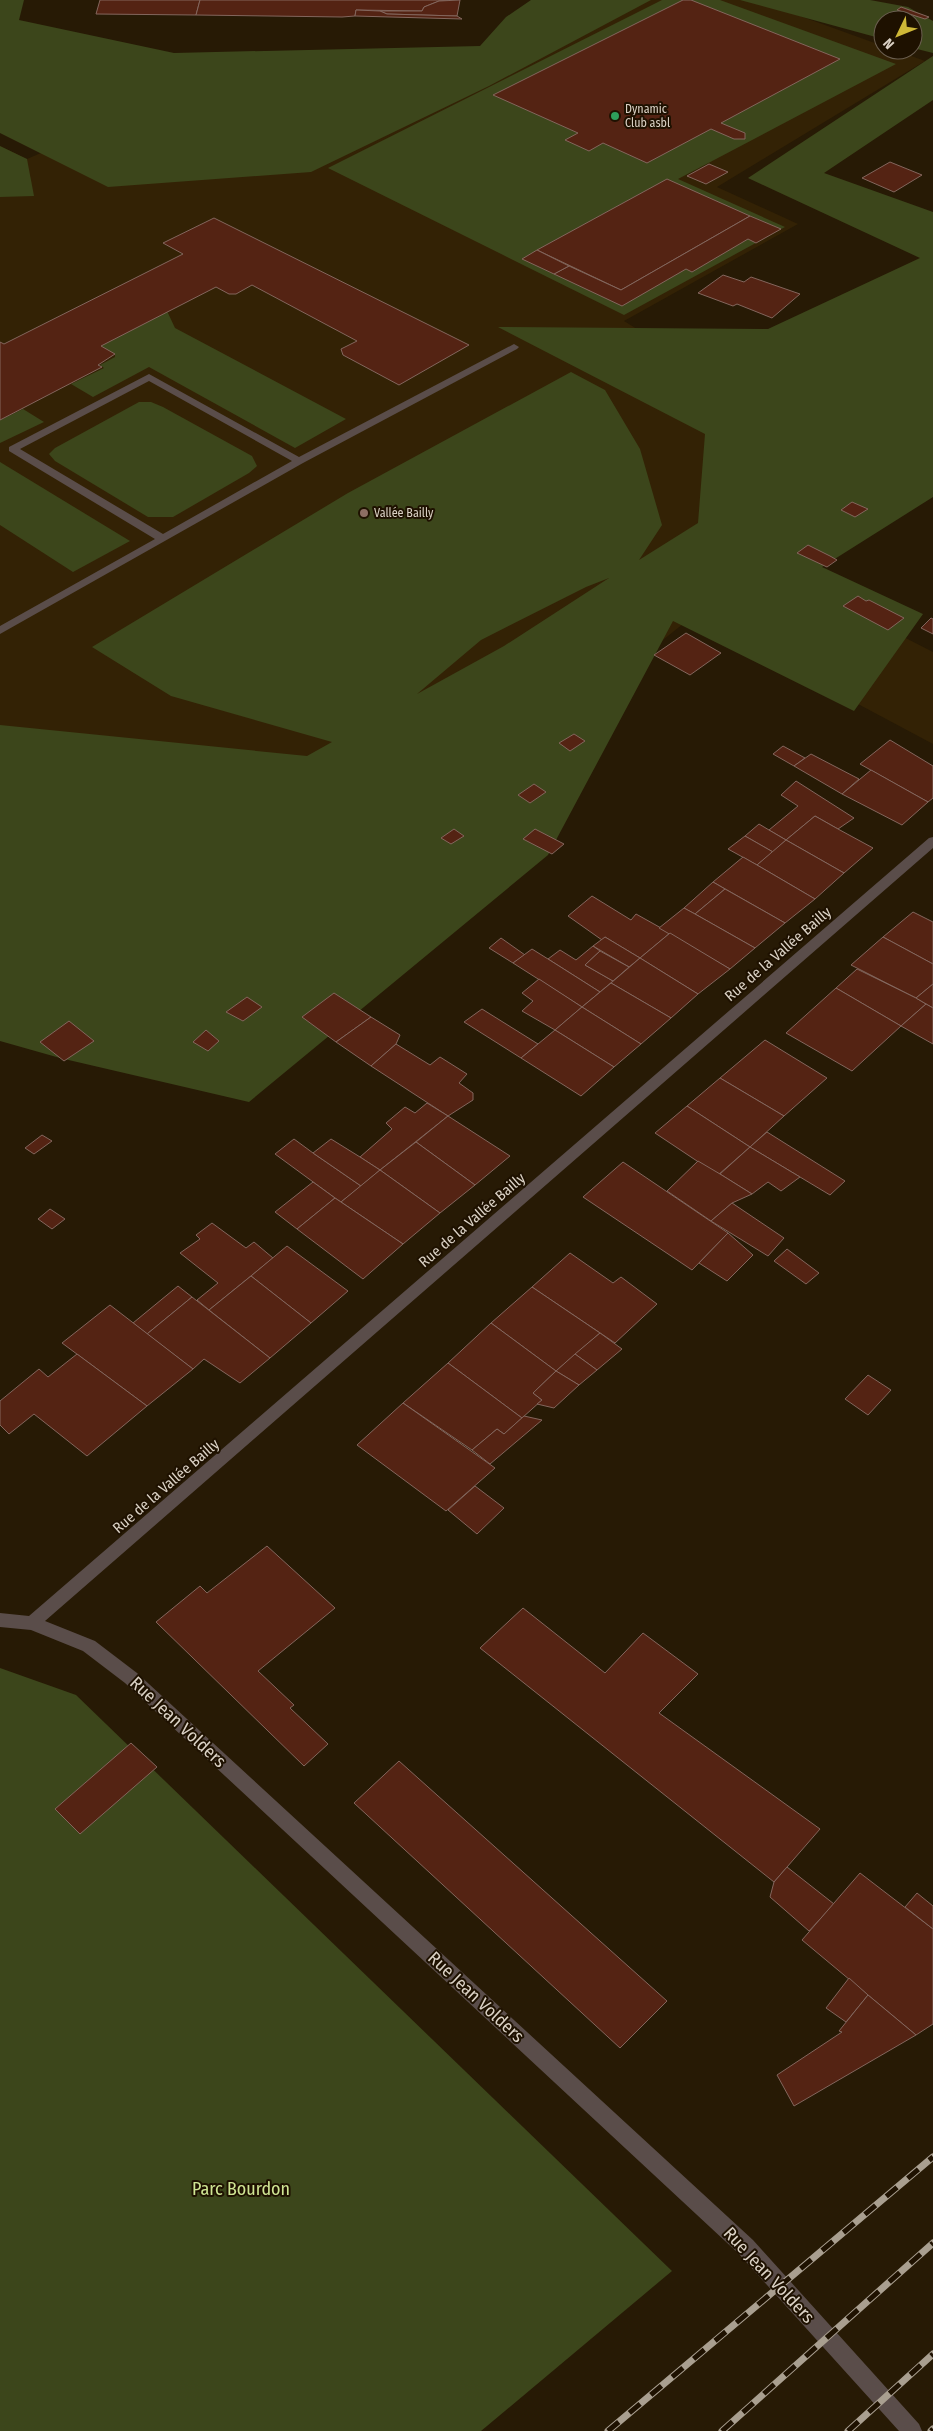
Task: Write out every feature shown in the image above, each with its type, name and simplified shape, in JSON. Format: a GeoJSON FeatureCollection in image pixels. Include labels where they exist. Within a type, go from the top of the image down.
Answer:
{"type":"FeatureCollection","features":[{"type":"Feature","properties":{"kind":"street"},"geometry":{"type":"LineString","coordinates":[[0,631],[299,461],[514,346]]}},
{"type":"Feature","properties":{"kind":"street"},"geometry":{"type":"LineString","coordinates":[[163,539],[13,449],[149,377],[299,461]]}},
{"type":"Feature","properties":{"kind":"street","name":"Rue de la Vallée Bailly"},"geometry":{"type":"LineString","coordinates":[[32,1623],[933,841]]}},
{"type":"Feature","properties":{"kind":"street","name":"Rue Jean Volders"},"geometry":{"type":"LineString","coordinates":[[0,1620],[32,1623],[89,1646],[138,1684],[746,2247],[912,2431]]}},
{"type":"Feature","properties":{"kind":"shaded area","name":"Vallée Bailly"},"geometry":{"type":"Polygon","coordinates":[[[614,0],[756,0],[873,42],[873,60],[925,61],[717,187],[798,224],[624,321],[707,372],[731,549],[933,652],[933,744],[693,616],[163,1038],[0,925],[0,146],[27,159],[165,99],[278,153],[614,0]]]}},
{"type":"Feature","properties":{"kind":"green space"},"geometry":{"type":"Polygon","coordinates":[[[0,0],[24,0],[19,20],[174,53],[480,46],[506,17],[531,0],[651,0],[489,86],[311,172],[108,187],[0,133],[0,0]]]}},
{"type":"Feature","properties":{"kind":"green space","name":"Dynamic Club asbl"},"geometry":{"type":"Polygon","coordinates":[[[662,0],[720,0],[873,56],[873,60],[885,60],[896,64],[678,179],[785,227],[624,315],[328,168],[662,0]]]}},
{"type":"Feature","properties":{"kind":"green space"},"geometry":{"type":"Polygon","coordinates":[[[740,0],[870,0],[908,7],[913,10],[873,10],[873,36],[740,0]]]}},
{"type":"Feature","properties":{"kind":"green space"},"geometry":{"type":"Polygon","coordinates":[[[923,15],[933,21],[933,53],[923,50],[923,15]]]}},
{"type":"Feature","properties":{"kind":"green space"},"geometry":{"type":"Polygon","coordinates":[[[933,56],[933,100],[824,173],[933,212],[933,497],[822,567],[923,614],[854,711],[673,621],[548,855],[249,1102],[60,1058],[0,1041],[0,725],[307,756],[332,742],[171,696],[92,647],[348,493],[571,372],[605,390],[640,449],[662,525],[639,560],[698,523],[705,434],[498,327],[768,329],[920,258],[748,178],[933,56]],[[609,578],[586,587],[481,640],[417,694],[504,646],[609,578]]]}},
{"type":"Feature","properties":{"kind":"green space"},"geometry":{"type":"Polygon","coordinates":[[[0,146],[27,159],[34,196],[0,197],[0,146]]]}},
{"type":"Feature","properties":{"kind":"green space"},"geometry":{"type":"Polygon","coordinates":[[[167,311],[175,328],[346,419],[295,448],[149,367],[93,397],[71,384],[104,368],[100,365],[115,357],[115,355],[100,346],[167,311]]]}},
{"type":"Feature","properties":{"kind":"green space"},"geometry":{"type":"Polygon","coordinates":[[[139,402],[151,402],[163,407],[252,456],[257,466],[249,473],[173,517],[148,517],[55,461],[49,454],[55,448],[139,402]]]}},
{"type":"Feature","properties":{"kind":"green space"},"geometry":{"type":"Polygon","coordinates":[[[23,409],[44,422],[0,443],[0,420],[23,409]]]}},
{"type":"Feature","properties":{"kind":"green space"},"geometry":{"type":"Polygon","coordinates":[[[0,462],[130,541],[73,572],[0,525],[0,462]]]}},
{"type":"Feature","properties":{"kind":"green space","name":"Parc Bourdon"},"geometry":{"type":"Polygon","coordinates":[[[0,1668],[76,1695],[672,2271],[481,2431],[0,2431],[0,1668]]]}},
{"type":"Feature","properties":{"kind":"building"},"geometry":{"type":"Polygon","coordinates":[[[100,0],[200,0],[196,15],[96,14],[100,0]]]}},
{"type":"Feature","properties":{"kind":"building"},"geometry":{"type":"Polygon","coordinates":[[[200,0],[448,0],[439,1],[424,7],[422,11],[356,10],[355,16],[342,17],[196,15],[200,0]]]}},
{"type":"Feature","properties":{"kind":"building"},"geometry":{"type":"Polygon","coordinates":[[[460,0],[457,16],[387,14],[380,11],[422,11],[424,7],[439,1],[460,0]]]}},
{"type":"Feature","properties":{"kind":"building"},"geometry":{"type":"Polygon","coordinates":[[[683,0],[691,0],[840,59],[721,123],[745,133],[745,139],[734,139],[711,129],[647,163],[603,143],[589,151],[565,140],[578,133],[493,95],[683,0]]]}},
{"type":"Feature","properties":{"kind":"building"},"geometry":{"type":"Polygon","coordinates":[[[901,7],[909,10],[897,10],[901,7]]]}},
{"type":"Feature","properties":{"kind":"building"},"geometry":{"type":"Polygon","coordinates":[[[356,10],[380,11],[387,14],[457,16],[462,19],[355,16],[356,10]]]}},
{"type":"Feature","properties":{"kind":"building"},"geometry":{"type":"Polygon","coordinates":[[[890,162],[922,175],[894,192],[862,178],[890,162]]]}},
{"type":"Feature","properties":{"kind":"building"},"geometry":{"type":"Polygon","coordinates":[[[709,164],[728,172],[706,184],[687,176],[709,164]]]}},
{"type":"Feature","properties":{"kind":"building"},"geometry":{"type":"Polygon","coordinates":[[[667,179],[750,216],[621,290],[537,250],[667,179]]]}},
{"type":"Feature","properties":{"kind":"building"},"geometry":{"type":"Polygon","coordinates":[[[750,216],[781,229],[756,243],[748,239],[692,272],[686,269],[622,306],[554,274],[569,266],[621,290],[750,216]]]}},
{"type":"Feature","properties":{"kind":"building"},"geometry":{"type":"Polygon","coordinates":[[[214,218],[469,345],[399,385],[343,355],[341,349],[357,341],[252,285],[236,294],[229,294],[216,287],[101,346],[115,354],[98,365],[102,367],[0,420],[0,342],[4,344],[183,254],[163,243],[214,218]]]}},
{"type":"Feature","properties":{"kind":"building"},"geometry":{"type":"Polygon","coordinates":[[[537,250],[569,266],[554,274],[522,259],[537,250]]]}},
{"type":"Feature","properties":{"kind":"building"},"geometry":{"type":"Polygon","coordinates":[[[723,275],[744,282],[751,277],[800,294],[772,318],[737,304],[733,306],[698,293],[723,275]]]}},
{"type":"Feature","properties":{"kind":"building"},"geometry":{"type":"Polygon","coordinates":[[[852,502],[868,509],[855,517],[841,510],[852,502]]]}},
{"type":"Feature","properties":{"kind":"building"},"geometry":{"type":"Polygon","coordinates":[[[808,545],[837,560],[827,567],[797,553],[808,545]]]}},
{"type":"Feature","properties":{"kind":"building"},"geometry":{"type":"Polygon","coordinates":[[[858,596],[904,618],[888,630],[843,606],[858,596]]]}},
{"type":"Feature","properties":{"kind":"building"},"geometry":{"type":"Polygon","coordinates":[[[931,618],[933,619],[933,634],[921,628],[931,618]]]}},
{"type":"Feature","properties":{"kind":"building"},"geometry":{"type":"Polygon","coordinates":[[[686,633],[721,653],[690,675],[654,655],[686,633]]]}},
{"type":"Feature","properties":{"kind":"building"},"geometry":{"type":"Polygon","coordinates":[[[574,734],[585,741],[570,751],[559,743],[574,734]]]}},
{"type":"Feature","properties":{"kind":"building"},"geometry":{"type":"Polygon","coordinates":[[[890,740],[933,766],[933,798],[928,802],[860,764],[890,740]]]}},
{"type":"Feature","properties":{"kind":"building"},"geometry":{"type":"Polygon","coordinates":[[[783,746],[805,758],[794,766],[773,754],[783,746]]]}},
{"type":"Feature","properties":{"kind":"building"},"geometry":{"type":"Polygon","coordinates":[[[811,754],[859,779],[842,794],[794,766],[811,754]]]}},
{"type":"Feature","properties":{"kind":"building"},"geometry":{"type":"Polygon","coordinates":[[[871,770],[928,802],[902,825],[842,794],[871,770]]]}},
{"type":"Feature","properties":{"kind":"building"},"geometry":{"type":"Polygon","coordinates":[[[796,781],[854,818],[838,829],[815,816],[786,840],[769,830],[798,806],[781,795],[796,781]]]}},
{"type":"Feature","properties":{"kind":"building"},"geometry":{"type":"Polygon","coordinates":[[[534,784],[546,792],[530,803],[518,795],[534,784]]]}},
{"type":"Feature","properties":{"kind":"building"},"geometry":{"type":"Polygon","coordinates":[[[815,816],[873,848],[844,873],[786,840],[815,816]]]}},
{"type":"Feature","properties":{"kind":"building"},"geometry":{"type":"Polygon","coordinates":[[[759,824],[786,840],[773,852],[745,836],[759,824]]]}},
{"type":"Feature","properties":{"kind":"building"},"geometry":{"type":"Polygon","coordinates":[[[454,829],[464,836],[451,844],[441,838],[454,829]]]}},
{"type":"Feature","properties":{"kind":"building"},"geometry":{"type":"Polygon","coordinates":[[[535,829],[564,844],[552,854],[523,839],[535,829]]]}},
{"type":"Feature","properties":{"kind":"building"},"geometry":{"type":"Polygon","coordinates":[[[745,836],[773,852],[757,865],[728,849],[745,836]]]}},
{"type":"Feature","properties":{"kind":"building"},"geometry":{"type":"Polygon","coordinates":[[[786,840],[844,873],[815,899],[757,865],[786,840]]]}},
{"type":"Feature","properties":{"kind":"building"},"geometry":{"type":"Polygon","coordinates":[[[743,857],[815,899],[785,923],[713,882],[743,857]]]}},
{"type":"Feature","properties":{"kind":"building"},"geometry":{"type":"Polygon","coordinates":[[[713,882],[725,889],[695,914],[684,908],[713,882]]]}},
{"type":"Feature","properties":{"kind":"building"},"geometry":{"type":"Polygon","coordinates":[[[725,889],[785,923],[755,948],[695,914],[725,889]]]}},
{"type":"Feature","properties":{"kind":"building"},"geometry":{"type":"Polygon","coordinates":[[[592,896],[631,920],[636,914],[670,933],[640,958],[605,937],[602,940],[568,916],[592,896]]]}},
{"type":"Feature","properties":{"kind":"building"},"geometry":{"type":"Polygon","coordinates":[[[684,908],[755,948],[730,969],[659,928],[684,908]]]}},
{"type":"Feature","properties":{"kind":"building"},"geometry":{"type":"Polygon","coordinates":[[[913,912],[933,922],[933,964],[883,937],[913,912]]]}},
{"type":"Feature","properties":{"kind":"building"},"geometry":{"type":"Polygon","coordinates":[[[670,933],[730,969],[698,994],[640,958],[670,933]]]}},
{"type":"Feature","properties":{"kind":"building"},"geometry":{"type":"Polygon","coordinates":[[[605,937],[640,958],[629,967],[593,946],[605,937]]]}},
{"type":"Feature","properties":{"kind":"building"},"geometry":{"type":"Polygon","coordinates":[[[883,937],[933,964],[933,984],[916,998],[851,965],[883,937]]]}},
{"type":"Feature","properties":{"kind":"building"},"geometry":{"type":"Polygon","coordinates":[[[501,938],[525,955],[513,963],[489,948],[501,938]]]}},
{"type":"Feature","properties":{"kind":"building"},"geometry":{"type":"Polygon","coordinates":[[[593,946],[600,951],[585,965],[613,981],[600,992],[548,959],[560,950],[576,960],[593,946]]]}},
{"type":"Feature","properties":{"kind":"building"},"geometry":{"type":"Polygon","coordinates":[[[532,949],[600,992],[582,1007],[513,963],[532,949]]]}},
{"type":"Feature","properties":{"kind":"building"},"geometry":{"type":"Polygon","coordinates":[[[600,951],[629,967],[613,981],[585,965],[600,951]]]}},
{"type":"Feature","properties":{"kind":"building"},"geometry":{"type":"Polygon","coordinates":[[[640,958],[698,994],[671,1018],[611,983],[640,958]]]}},
{"type":"Feature","properties":{"kind":"building"},"geometry":{"type":"Polygon","coordinates":[[[857,969],[926,1004],[901,1026],[836,988],[857,969]]]}},
{"type":"Feature","properties":{"kind":"building"},"geometry":{"type":"Polygon","coordinates":[[[539,979],[582,1007],[555,1030],[522,1011],[533,1001],[522,993],[539,979]]]}},
{"type":"Feature","properties":{"kind":"building"},"geometry":{"type":"Polygon","coordinates":[[[611,983],[671,1018],[641,1044],[582,1007],[611,983]]]}},
{"type":"Feature","properties":{"kind":"building"},"geometry":{"type":"Polygon","coordinates":[[[933,984],[933,1008],[916,998],[933,984]]]}},
{"type":"Feature","properties":{"kind":"building"},"geometry":{"type":"Polygon","coordinates":[[[836,988],[901,1026],[852,1071],[786,1033],[836,988]]]}},
{"type":"Feature","properties":{"kind":"building"},"geometry":{"type":"Polygon","coordinates":[[[334,993],[371,1017],[336,1042],[302,1017],[334,993]]]}},
{"type":"Feature","properties":{"kind":"building"},"geometry":{"type":"Polygon","coordinates":[[[247,997],[262,1007],[243,1021],[226,1012],[247,997]]]}},
{"type":"Feature","properties":{"kind":"building"},"geometry":{"type":"Polygon","coordinates":[[[926,1004],[933,1008],[933,1044],[901,1026],[926,1004]]]}},
{"type":"Feature","properties":{"kind":"building"},"geometry":{"type":"Polygon","coordinates":[[[582,1007],[641,1044],[614,1067],[555,1030],[582,1007]]]}},
{"type":"Feature","properties":{"kind":"building"},"geometry":{"type":"Polygon","coordinates":[[[482,1009],[538,1044],[521,1058],[464,1022],[482,1009]]]}},
{"type":"Feature","properties":{"kind":"building"},"geometry":{"type":"Polygon","coordinates":[[[371,1017],[400,1035],[396,1044],[371,1066],[336,1042],[371,1017]]]}},
{"type":"Feature","properties":{"kind":"building"},"geometry":{"type":"Polygon","coordinates":[[[69,1021],[94,1041],[64,1061],[40,1042],[69,1021]]]}},
{"type":"Feature","properties":{"kind":"building"},"geometry":{"type":"Polygon","coordinates":[[[206,1030],[219,1041],[208,1051],[193,1042],[206,1030]]]}},
{"type":"Feature","properties":{"kind":"building"},"geometry":{"type":"Polygon","coordinates":[[[555,1030],[614,1067],[581,1096],[521,1058],[555,1030]]]}},
{"type":"Feature","properties":{"kind":"building"},"geometry":{"type":"Polygon","coordinates":[[[765,1040],[827,1078],[784,1116],[720,1078],[765,1040]]]}},
{"type":"Feature","properties":{"kind":"building"},"geometry":{"type":"Polygon","coordinates":[[[396,1044],[430,1065],[440,1057],[467,1074],[459,1083],[473,1093],[473,1100],[448,1116],[371,1066],[396,1044]]]}},
{"type":"Feature","properties":{"kind":"building"},"geometry":{"type":"Polygon","coordinates":[[[720,1078],[784,1116],[750,1147],[687,1106],[720,1078]]]}},
{"type":"Feature","properties":{"kind":"building"},"geometry":{"type":"Polygon","coordinates":[[[427,1103],[448,1116],[380,1170],[360,1157],[392,1129],[386,1123],[405,1107],[415,1113],[427,1103]]]}},
{"type":"Feature","properties":{"kind":"building"},"geometry":{"type":"Polygon","coordinates":[[[687,1106],[750,1147],[718,1175],[655,1133],[687,1106]]]}},
{"type":"Feature","properties":{"kind":"building"},"geometry":{"type":"Polygon","coordinates":[[[448,1116],[510,1156],[475,1185],[416,1142],[448,1116]]]}},
{"type":"Feature","properties":{"kind":"building"},"geometry":{"type":"Polygon","coordinates":[[[767,1132],[845,1181],[830,1195],[750,1147],[767,1132]]]}},
{"type":"Feature","properties":{"kind":"building"},"geometry":{"type":"Polygon","coordinates":[[[42,1135],[52,1141],[34,1154],[25,1148],[42,1135]]]}},
{"type":"Feature","properties":{"kind":"building"},"geometry":{"type":"Polygon","coordinates":[[[294,1139],[361,1186],[341,1202],[335,1198],[275,1154],[294,1139]]]}},
{"type":"Feature","properties":{"kind":"building"},"geometry":{"type":"Polygon","coordinates":[[[331,1139],[380,1170],[361,1186],[313,1153],[331,1139]]]}},
{"type":"Feature","properties":{"kind":"building"},"geometry":{"type":"Polygon","coordinates":[[[416,1142],[475,1185],[440,1213],[380,1170],[416,1142]]]}},
{"type":"Feature","properties":{"kind":"building"},"geometry":{"type":"Polygon","coordinates":[[[750,1147],[800,1177],[781,1191],[768,1182],[752,1194],[720,1174],[750,1147]]]}},
{"type":"Feature","properties":{"kind":"building"},"geometry":{"type":"Polygon","coordinates":[[[698,1161],[752,1194],[732,1203],[711,1221],[667,1191],[698,1161]]]}},
{"type":"Feature","properties":{"kind":"building"},"geometry":{"type":"Polygon","coordinates":[[[623,1162],[728,1233],[692,1270],[583,1197],[623,1162]]]}},
{"type":"Feature","properties":{"kind":"building"},"geometry":{"type":"Polygon","coordinates":[[[380,1170],[440,1213],[403,1244],[341,1202],[380,1170]]]}},
{"type":"Feature","properties":{"kind":"building"},"geometry":{"type":"Polygon","coordinates":[[[313,1182],[335,1198],[297,1229],[275,1212],[313,1182]]]}},
{"type":"Feature","properties":{"kind":"building"},"geometry":{"type":"Polygon","coordinates":[[[335,1198],[403,1244],[363,1279],[297,1229],[335,1198]]]}},
{"type":"Feature","properties":{"kind":"building"},"geometry":{"type":"Polygon","coordinates":[[[732,1203],[784,1238],[768,1256],[711,1221],[732,1203]]]}},
{"type":"Feature","properties":{"kind":"building"},"geometry":{"type":"Polygon","coordinates":[[[50,1209],[65,1219],[52,1229],[38,1219],[50,1209]]]}},
{"type":"Feature","properties":{"kind":"building"},"geometry":{"type":"Polygon","coordinates":[[[212,1223],[246,1248],[254,1242],[273,1258],[209,1310],[197,1300],[218,1283],[180,1253],[200,1239],[196,1235],[212,1223]]]}},
{"type":"Feature","properties":{"kind":"building"},"geometry":{"type":"Polygon","coordinates":[[[728,1233],[753,1255],[727,1281],[699,1263],[728,1233]]]}},
{"type":"Feature","properties":{"kind":"building"},"geometry":{"type":"Polygon","coordinates":[[[287,1246],[348,1291],[311,1323],[251,1276],[287,1246]]]}},
{"type":"Feature","properties":{"kind":"building"},"geometry":{"type":"Polygon","coordinates":[[[787,1249],[819,1273],[806,1284],[774,1261],[787,1249]]]}},
{"type":"Feature","properties":{"kind":"building"},"geometry":{"type":"Polygon","coordinates":[[[570,1253],[613,1283],[621,1277],[657,1304],[615,1343],[532,1287],[570,1253]]]}},
{"type":"Feature","properties":{"kind":"building"},"geometry":{"type":"Polygon","coordinates":[[[251,1276],[311,1323],[270,1358],[209,1310],[251,1276]]]}},
{"type":"Feature","properties":{"kind":"building"},"geometry":{"type":"Polygon","coordinates":[[[178,1286],[192,1297],[147,1334],[133,1323],[178,1286]]]}},
{"type":"Feature","properties":{"kind":"building"},"geometry":{"type":"Polygon","coordinates":[[[532,1287],[600,1333],[556,1371],[491,1323],[532,1287]]]}},
{"type":"Feature","properties":{"kind":"building"},"geometry":{"type":"Polygon","coordinates":[[[192,1297],[270,1358],[240,1383],[204,1359],[193,1369],[147,1334],[192,1297]]]}},
{"type":"Feature","properties":{"kind":"building"},"geometry":{"type":"Polygon","coordinates":[[[110,1305],[193,1369],[147,1406],[62,1343],[110,1305]]]}},
{"type":"Feature","properties":{"kind":"building"},"geometry":{"type":"Polygon","coordinates":[[[491,1323],[556,1371],[533,1393],[542,1400],[522,1418],[448,1363],[491,1323]]]}},
{"type":"Feature","properties":{"kind":"building"},"geometry":{"type":"Polygon","coordinates":[[[600,1333],[622,1349],[597,1370],[575,1354],[600,1333]]]}},
{"type":"Feature","properties":{"kind":"building"},"geometry":{"type":"Polygon","coordinates":[[[77,1354],[147,1406],[87,1456],[34,1414],[9,1434],[0,1425],[0,1401],[39,1369],[48,1377],[77,1354]]]}},
{"type":"Feature","properties":{"kind":"building"},"geometry":{"type":"Polygon","coordinates":[[[575,1354],[597,1370],[579,1385],[556,1371],[575,1354]]]}},
{"type":"Feature","properties":{"kind":"building"},"geometry":{"type":"Polygon","coordinates":[[[448,1363],[522,1418],[504,1434],[497,1429],[472,1450],[403,1403],[448,1363]]]}},
{"type":"Feature","properties":{"kind":"building"},"geometry":{"type":"Polygon","coordinates":[[[556,1371],[579,1385],[554,1408],[537,1404],[542,1400],[533,1393],[556,1371]]]}},
{"type":"Feature","properties":{"kind":"building"},"geometry":{"type":"Polygon","coordinates":[[[868,1375],[891,1390],[868,1415],[845,1399],[868,1375]]]}},
{"type":"Feature","properties":{"kind":"building"},"geometry":{"type":"Polygon","coordinates":[[[403,1403],[495,1468],[446,1511],[357,1445],[403,1403]]]}},
{"type":"Feature","properties":{"kind":"building"},"geometry":{"type":"Polygon","coordinates":[[[524,1416],[542,1420],[490,1464],[472,1450],[497,1429],[504,1434],[524,1416]]]}},
{"type":"Feature","properties":{"kind":"building"},"geometry":{"type":"Polygon","coordinates":[[[475,1486],[504,1508],[477,1534],[448,1510],[475,1486]]]}},
{"type":"Feature","properties":{"kind":"building"},"geometry":{"type":"Polygon","coordinates":[[[267,1546],[335,1608],[258,1671],[294,1705],[290,1708],[328,1744],[304,1766],[156,1622],[200,1586],[207,1593],[267,1546]]]}},
{"type":"Feature","properties":{"kind":"building"},"geometry":{"type":"Polygon","coordinates":[[[523,1608],[605,1673],[643,1633],[698,1674],[659,1713],[820,1829],[774,1882],[480,1648],[523,1608]]]}},
{"type":"Feature","properties":{"kind":"building"},"geometry":{"type":"Polygon","coordinates":[[[131,1743],[157,1767],[80,1834],[55,1809],[131,1743]]]}},
{"type":"Feature","properties":{"kind":"building"},"geometry":{"type":"Polygon","coordinates":[[[399,1761],[667,2001],[620,2048],[354,1803],[399,1761]]]}},
{"type":"Feature","properties":{"kind":"building"},"geometry":{"type":"Polygon","coordinates":[[[787,1867],[834,1904],[809,1931],[770,1897],[774,1882],[787,1867]]]}},
{"type":"Feature","properties":{"kind":"building"},"geometry":{"type":"Polygon","coordinates":[[[860,1873],[933,1929],[933,2024],[916,2035],[802,1940],[860,1873]]]}},
{"type":"Feature","properties":{"kind":"building"},"geometry":{"type":"Polygon","coordinates":[[[917,1893],[933,1906],[933,1929],[905,1907],[917,1893]]]}},
{"type":"Feature","properties":{"kind":"building"},"geometry":{"type":"Polygon","coordinates":[[[849,1978],[868,1995],[846,2022],[826,2008],[849,1978]]]}},
{"type":"Feature","properties":{"kind":"building"},"geometry":{"type":"Polygon","coordinates":[[[868,1995],[916,2035],[794,2106],[777,2075],[842,2032],[839,2031],[868,1995]]]}},
{"type":"Feature","properties":{"kind":"railway"},"geometry":{"type":"LineString","coordinates":[[608,2431],[933,2157]]}},
{"type":"Feature","properties":{"kind":"railway"},"geometry":{"type":"LineString","coordinates":[[722,2431],[933,2243]]}},
{"type":"Feature","properties":{"kind":"railway"},"geometry":{"type":"LineString","coordinates":[[848,2431],[933,2354]]}},
{"type":"Feature","properties":{"kind":"place","name":"Dynamic Club asbl"},"geometry":{"type":"Point","coordinates":[615,116]}},
{"type":"Feature","properties":{"kind":"place","name":"Vallée Bailly"},"geometry":{"type":"Point","coordinates":[364,513]}}]}
